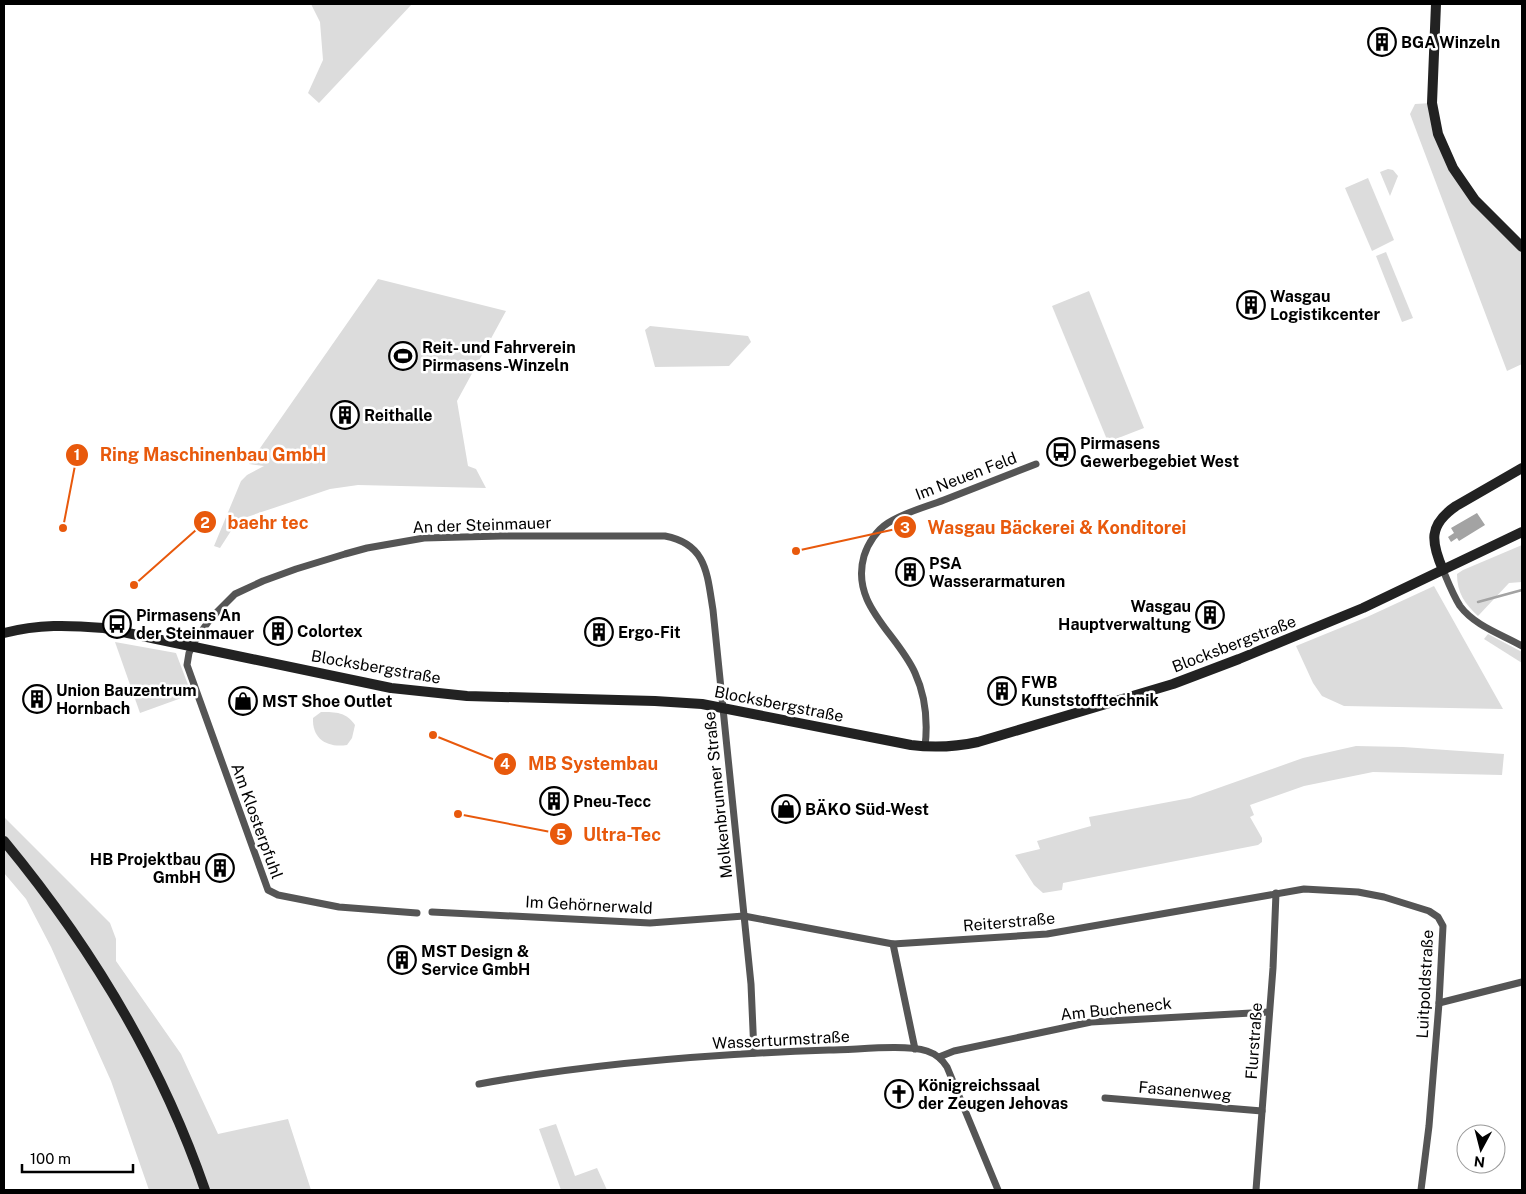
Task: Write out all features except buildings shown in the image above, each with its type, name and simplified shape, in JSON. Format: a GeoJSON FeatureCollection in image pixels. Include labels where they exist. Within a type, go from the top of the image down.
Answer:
{"type":"FeatureCollection","features":[{"type":"Feature","properties":{"kind":"main road"},"geometry":{"type":"LineString","coordinates":[[1436,4],[1432,104],[1438,134],[1453,168],[1475,200],[1522,247]]}},
{"type":"Feature","properties":{"kind":"main road"},"geometry":{"type":"LineString","coordinates":[[1443,570],[1434,544],[1434,532],[1437,524],[1449,510],[1522,468]]}},
{"type":"Feature","properties":{"kind":"main road","name":"Blocksbergstraße"},"geometry":{"type":"LineString","coordinates":[[4,633],[48,625],[104,628],[369,684],[420,692],[467,696],[674,702],[722,707],[925,747],[957,746],[978,742],[1173,684],[1321,626],[1518,534]]}},
{"type":"Feature","properties":{"kind":"main road"},"geometry":{"type":"LineString","coordinates":[[4,841],[48,896],[91,957],[114,995],[153,1066],[172,1106],[205,1190]]}},
{"type":"Feature","properties":{"kind":"street","name":"Im Neuen Feld"},"geometry":{"type":"LineString","coordinates":[[925,747],[926,713],[920,685],[908,658],[866,599],[861,574],[865,552],[879,530],[901,516],[1036,464]]}},
{"type":"Feature","properties":{"kind":"street","name":"An der Steinmauer"},"geometry":{"type":"LineString","coordinates":[[192,646],[211,618],[235,594],[296,569],[367,548],[424,538],[501,536],[665,536],[685,542]]}},
{"type":"Feature","properties":{"kind":"street","name":"Molkenbrunner Straße"},"geometry":{"type":"LineString","coordinates":[[685,542],[692,547],[704,564],[713,610],[751,984],[754,1053]]}},
{"type":"Feature","properties":{"kind":"street"},"geometry":{"type":"LineString","coordinates":[[1443,570],[1454,596],[1465,612],[1483,626],[1522,646]]}},
{"type":"Feature","properties":{"kind":"street","name":"Am Klosterpfuhl"},"geometry":{"type":"LineString","coordinates":[[192,646],[188,658],[189,670],[268,890],[278,895],[339,907],[417,913]]}},
{"type":"Feature","properties":{"kind":"street","name":"Luitpoldstraße"},"geometry":{"type":"LineString","coordinates":[[1276,893],[1304,889],[1358,892],[1384,897],[1434,914],[1441,921],[1443,932],[1439,1003],[1429,1126],[1421,1190]]}},
{"type":"Feature","properties":{"kind":"street","name":"Reiterstraße"},"geometry":{"type":"LineString","coordinates":[[744,916],[893,944],[1047,934],[1276,893]]}},
{"type":"Feature","properties":{"kind":"street","name":"Flurstraße"},"geometry":{"type":"LineString","coordinates":[[1256,1190],[1276,893]]}},
{"type":"Feature","properties":{"kind":"street","name":"Im Gehörnerwald"},"geometry":{"type":"LineString","coordinates":[[432,912],[504,914],[650,923],[744,916]]}},
{"type":"Feature","properties":{"kind":"street"},"geometry":{"type":"LineString","coordinates":[[893,944],[915,1049]]}},
{"type":"Feature","properties":{"kind":"street"},"geometry":{"type":"LineString","coordinates":[[1439,1003],[1522,982]]}},
{"type":"Feature","properties":{"kind":"street","name":"Am Bucheneck"},"geometry":{"type":"LineString","coordinates":[[939,1057],[954,1051],[1091,1022],[1269,1012]]}},
{"type":"Feature","properties":{"kind":"street","name":"Wasserturmstraße"},"geometry":{"type":"LineString","coordinates":[[479,1084],[537,1074],[754,1053],[915,1049],[927,1051],[939,1057]]}},
{"type":"Feature","properties":{"kind":"street"},"geometry":{"type":"LineString","coordinates":[[939,1057],[950,1073],[998,1190]]}},
{"type":"Feature","properties":{"kind":"street","name":"Fasanenweg"},"geometry":{"type":"LineString","coordinates":[[1105,1098],[1262,1111]]}},
{"type":"Feature","properties":{"kind":"shaded area"},"geometry":{"type":"Polygon","coordinates":[[[311,4],[412,4],[319,103],[308,93],[323,60],[320,22],[311,4]]]}},
{"type":"Feature","properties":{"kind":"shaded area"},"geometry":{"type":"Polygon","coordinates":[[[1432,103],[1453,168],[1522,247],[1522,364],[1507,371],[1410,114],[1415,104],[1432,103]]]}},
{"type":"Feature","properties":{"kind":"shaded area"},"geometry":{"type":"Polygon","coordinates":[[[1388,169],[1393,170],[1398,176],[1390,196],[1380,172],[1388,169]]]}},
{"type":"Feature","properties":{"kind":"shaded area"},"geometry":{"type":"Polygon","coordinates":[[[1368,178],[1394,240],[1372,251],[1345,188],[1368,178]]]}},
{"type":"Feature","properties":{"kind":"shaded area"},"geometry":{"type":"Polygon","coordinates":[[[1386,252],[1413,318],[1402,322],[1376,256],[1386,252]]]}},
{"type":"Feature","properties":{"kind":"shaded area","name":"Reit- und Fahrverein Pirmasens-Winzeln"},"geometry":{"type":"Polygon","coordinates":[[[378,279],[506,311],[457,401],[468,466],[476,469],[486,488],[358,485],[330,489],[238,520],[220,548],[214,546],[241,481],[247,475],[264,466],[249,464],[378,279]]]}},
{"type":"Feature","properties":{"kind":"shaded area"},"geometry":{"type":"Polygon","coordinates":[[[1089,291],[1144,428],[1108,442],[1052,306],[1089,291]]]}},
{"type":"Feature","properties":{"kind":"shaded area"},"geometry":{"type":"Polygon","coordinates":[[[650,326],[748,336],[751,342],[729,366],[655,367],[645,330],[650,326]]]}},
{"type":"Feature","properties":{"kind":"shaded area"},"geometry":{"type":"Polygon","coordinates":[[[1477,513],[1485,525],[1459,541],[1457,538],[1451,542],[1448,537],[1454,533],[1451,528],[1477,513]]]}},
{"type":"Feature","properties":{"kind":"shaded area"},"geometry":{"type":"Polygon","coordinates":[[[1522,545],[1522,582],[1509,583],[1478,616],[1469,607],[1460,592],[1457,574],[1522,545]]]}},
{"type":"Feature","properties":{"kind":"shaded area"},"geometry":{"type":"Polygon","coordinates":[[[1434,586],[1503,709],[1344,706],[1322,696],[1313,683],[1296,646],[1367,617],[1434,586]]]}},
{"type":"Feature","properties":{"kind":"shaded area"},"geometry":{"type":"Polygon","coordinates":[[[1488,634],[1522,652],[1522,663],[1484,639],[1488,634]]]}},
{"type":"Feature","properties":{"kind":"shaded area"},"geometry":{"type":"Polygon","coordinates":[[[115,642],[176,653],[190,690],[187,696],[140,713],[115,642]]]}},
{"type":"Feature","properties":{"kind":"shaded area"},"geometry":{"type":"Polygon","coordinates":[[[321,712],[344,715],[352,721],[355,725],[352,738],[347,745],[333,745],[318,737],[313,725],[313,718],[321,712]]]}},
{"type":"Feature","properties":{"kind":"shaded area"},"geometry":{"type":"Polygon","coordinates":[[[1356,746],[1403,747],[1504,754],[1502,775],[1373,772],[1304,786],[1250,805],[1254,815],[1250,817],[1262,838],[1262,842],[1258,845],[1063,883],[1062,890],[1043,893],[1034,885],[1015,855],[1040,849],[1037,841],[1091,826],[1089,817],[1190,798],[1303,758],[1356,746]]]}},
{"type":"Feature","properties":{"kind":"shaded area"},"geometry":{"type":"Polygon","coordinates":[[[4,817],[110,923],[116,939],[116,961],[181,1054],[218,1134],[288,1119],[311,1190],[149,1190],[111,1081],[51,947],[26,899],[4,873],[4,817]]]}},
{"type":"Feature","properties":{"kind":"shaded area"},"geometry":{"type":"Polygon","coordinates":[[[556,1124],[575,1176],[597,1168],[607,1190],[561,1190],[539,1129],[556,1124]]]}},
{"type":"Feature","properties":{"kind":"waterway"},"geometry":{"type":"LineString","coordinates":[[1478,602],[1522,590]]}},
{"type":"Feature","properties":{"kind":"place","name":"BGA Winzeln"},"geometry":{"type":"Point","coordinates":[1382,42]}},
{"type":"Feature","properties":{"kind":"place","name":"Wasgau Logistikcenter"},"geometry":{"type":"Point","coordinates":[1251,305]}},
{"type":"Feature","properties":{"kind":"place","name":"Reit- und Fahrverein Pirmasens-Winzeln"},"geometry":{"type":"Point","coordinates":[403,356]}},
{"type":"Feature","properties":{"kind":"place","name":"Reithalle"},"geometry":{"type":"Point","coordinates":[345,415]}},
{"type":"Feature","properties":{"kind":"place","name":"Pirmasens Gewerbegebiet West"},"geometry":{"type":"Point","coordinates":[1061,452]}},
{"type":"Feature","properties":{"kind":"place","name":"Ring Maschinenbau GmbH"},"geometry":{"type":"Point","coordinates":[63,528]}},
{"type":"Feature","properties":{"kind":"place","name":"Wasgau Bäckerei & Konditorei"},"geometry":{"type":"Point","coordinates":[796,551]}},
{"type":"Feature","properties":{"kind":"place","name":"PSA Wasserarmaturen"},"geometry":{"type":"Point","coordinates":[910,572]}},
{"type":"Feature","properties":{"kind":"place","name":"baehr tec"},"geometry":{"type":"Point","coordinates":[134,585]}},
{"type":"Feature","properties":{"kind":"place","name":"Wasgau Hauptverwaltung"},"geometry":{"type":"Point","coordinates":[1210,615]}},
{"type":"Feature","properties":{"kind":"place","name":"Pirmasens An der Steinmauer"},"geometry":{"type":"Point","coordinates":[117,624]}},
{"type":"Feature","properties":{"kind":"place","name":"Colortex"},"geometry":{"type":"Point","coordinates":[278,631]}},
{"type":"Feature","properties":{"kind":"place","name":"Ergo-Fit"},"geometry":{"type":"Point","coordinates":[599,632]}},
{"type":"Feature","properties":{"kind":"place","name":"FWB Kunststofftechnik"},"geometry":{"type":"Point","coordinates":[1002,691]}},
{"type":"Feature","properties":{"kind":"place","name":"Union Bauzentrum Hornbach"},"geometry":{"type":"Point","coordinates":[37,699]}},
{"type":"Feature","properties":{"kind":"place","name":"MST Shoe Outlet"},"geometry":{"type":"Point","coordinates":[243,701]}},
{"type":"Feature","properties":{"kind":"place","name":"MB Systembau"},"geometry":{"type":"Point","coordinates":[433,735]}},
{"type":"Feature","properties":{"kind":"place","name":"Pneu-Tecc"},"geometry":{"type":"Point","coordinates":[554,801]}},
{"type":"Feature","properties":{"kind":"place","name":"BÄKO Süd-West"},"geometry":{"type":"Point","coordinates":[786,809]}},
{"type":"Feature","properties":{"kind":"place","name":"Ultra-Tec"},"geometry":{"type":"Point","coordinates":[458,814]}},
{"type":"Feature","properties":{"kind":"place","name":"HB Projektbau GmbH"},"geometry":{"type":"Point","coordinates":[220,868]}},
{"type":"Feature","properties":{"kind":"place","name":"MST Design & Service GmbH"},"geometry":{"type":"Point","coordinates":[402,960]}},
{"type":"Feature","properties":{"kind":"place","name":"Königreichssaal der Zeugen Jehovas"},"geometry":{"type":"Point","coordinates":[899,1094]}}]}
